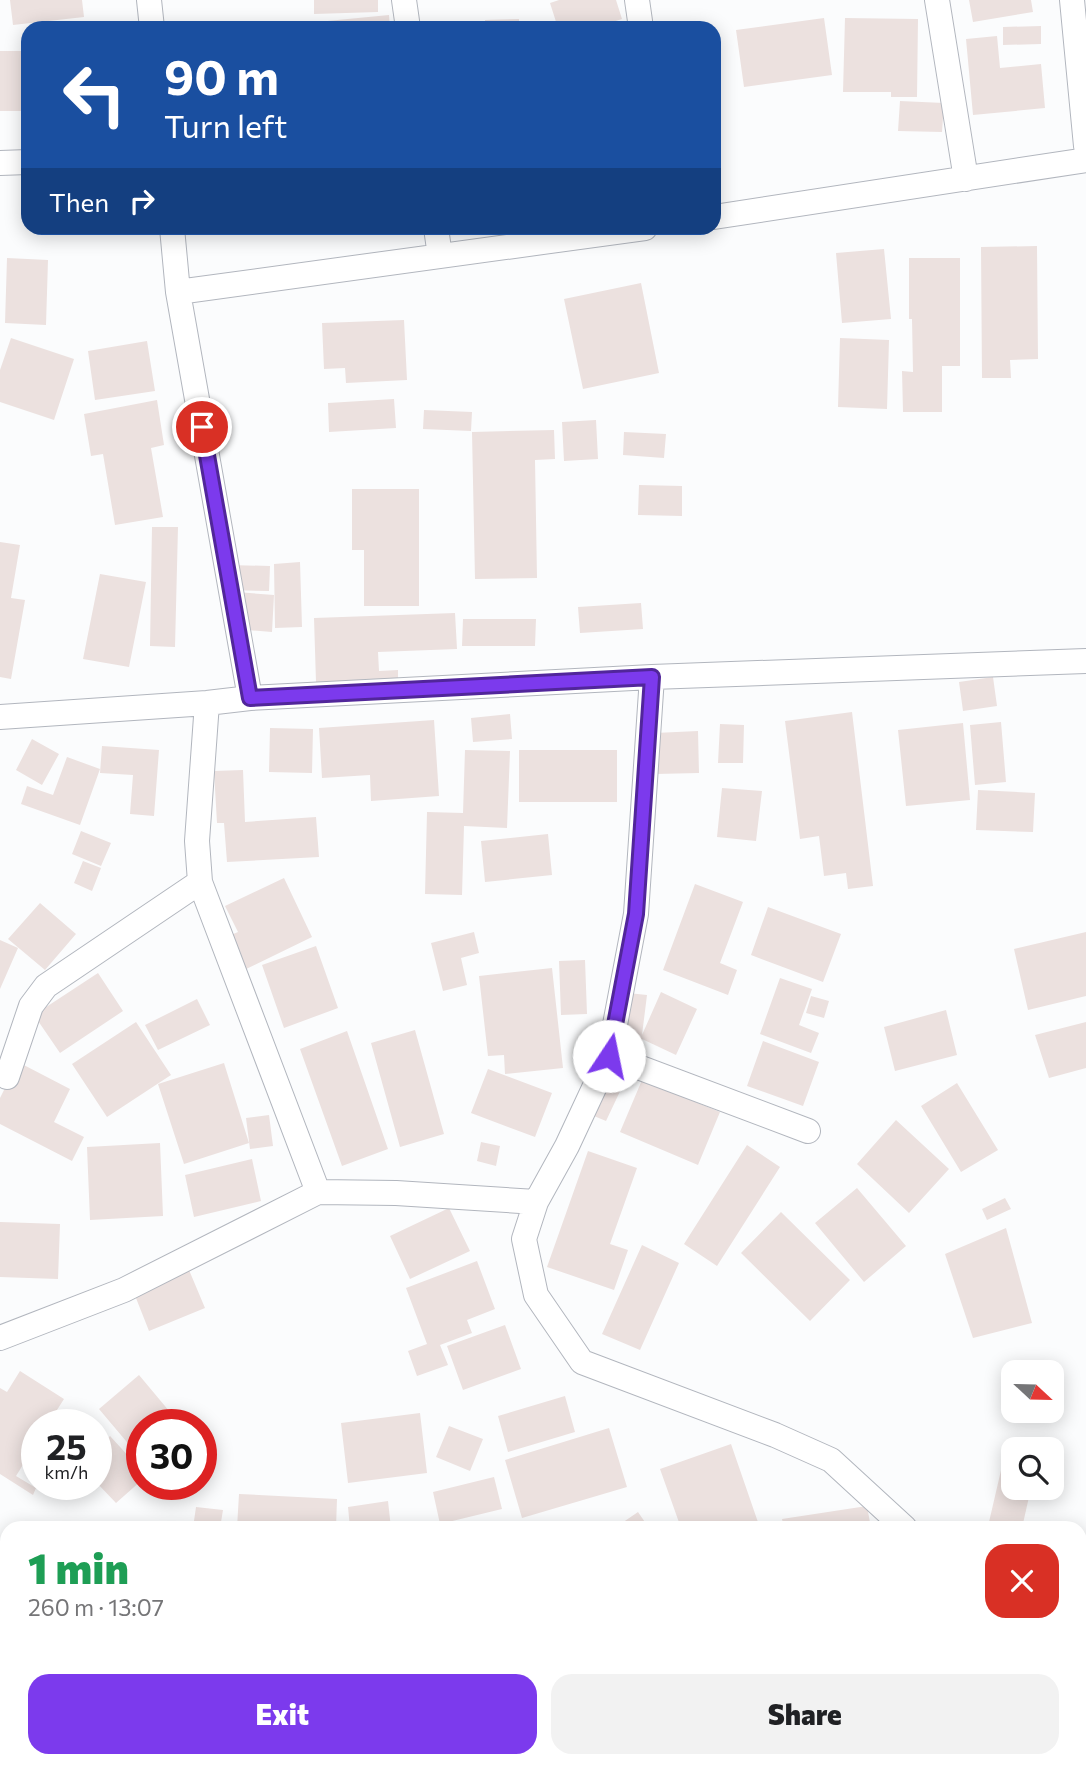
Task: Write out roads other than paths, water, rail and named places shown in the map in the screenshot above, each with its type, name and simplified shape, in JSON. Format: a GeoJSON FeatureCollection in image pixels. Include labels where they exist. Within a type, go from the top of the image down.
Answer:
{"type":"FeatureCollection","features":[{"type":"Feature","properties":{"kind":"street"},"geometry":{"type":"LineString","coordinates":[[149,0],[151,21]]}},
{"type":"Feature","properties":{"kind":"street"},"geometry":{"type":"LineString","coordinates":[[404,0],[407,21]]}},
{"type":"Feature","properties":{"kind":"street"},"geometry":{"type":"LineString","coordinates":[[637,0],[640,21]]}},
{"type":"Feature","properties":{"kind":"street"},"geometry":{"type":"LineString","coordinates":[[937,0],[966,179]]}},
{"type":"Feature","properties":{"kind":"street"},"geometry":{"type":"LineString","coordinates":[[1072,0],[1086,146]]}},
{"type":"Feature","properties":{"kind":"street"},"geometry":{"type":"LineString","coordinates":[[721,216],[1086,160]]}},
{"type":"Feature","properties":{"kind":"street"},"geometry":{"type":"LineString","coordinates":[[0,163],[21,162]]}},
{"type":"Feature","properties":{"kind":"street"},"geometry":{"type":"LineString","coordinates":[[173,235],[178,292],[250,698]]}},
{"type":"Feature","properties":{"kind":"street"},"geometry":{"type":"LineString","coordinates":[[437,235],[440,256]]}},
{"type":"Feature","properties":{"kind":"street"},"geometry":{"type":"LineString","coordinates":[[178,292],[594,235]]}},
{"type":"Feature","properties":{"kind":"street"},"geometry":{"type":"LineString","coordinates":[[0,717],[207,704],[250,698],[652,677],[1086,661]]}},
{"type":"Feature","properties":{"kind":"street"},"geometry":{"type":"LineString","coordinates":[[652,677],[636,914],[609,1056],[536,1202],[524,1239],[536,1295],[582,1362],[775,1435],[831,1460],[897,1521]]}},
{"type":"Feature","properties":{"kind":"street"},"geometry":{"type":"LineString","coordinates":[[207,704],[197,841],[200,883],[318,1192]]}},
{"type":"Feature","properties":{"kind":"street"},"geometry":{"type":"LineString","coordinates":[[7,1077],[31,1006],[46,986],[200,883]]}},
{"type":"Feature","properties":{"kind":"street"},"geometry":{"type":"LineString","coordinates":[[609,1056],[808,1131]]}},
{"type":"Feature","properties":{"kind":"street"},"geometry":{"type":"LineString","coordinates":[[0,1338],[124,1290],[318,1192],[396,1193],[536,1202]]}}]}
